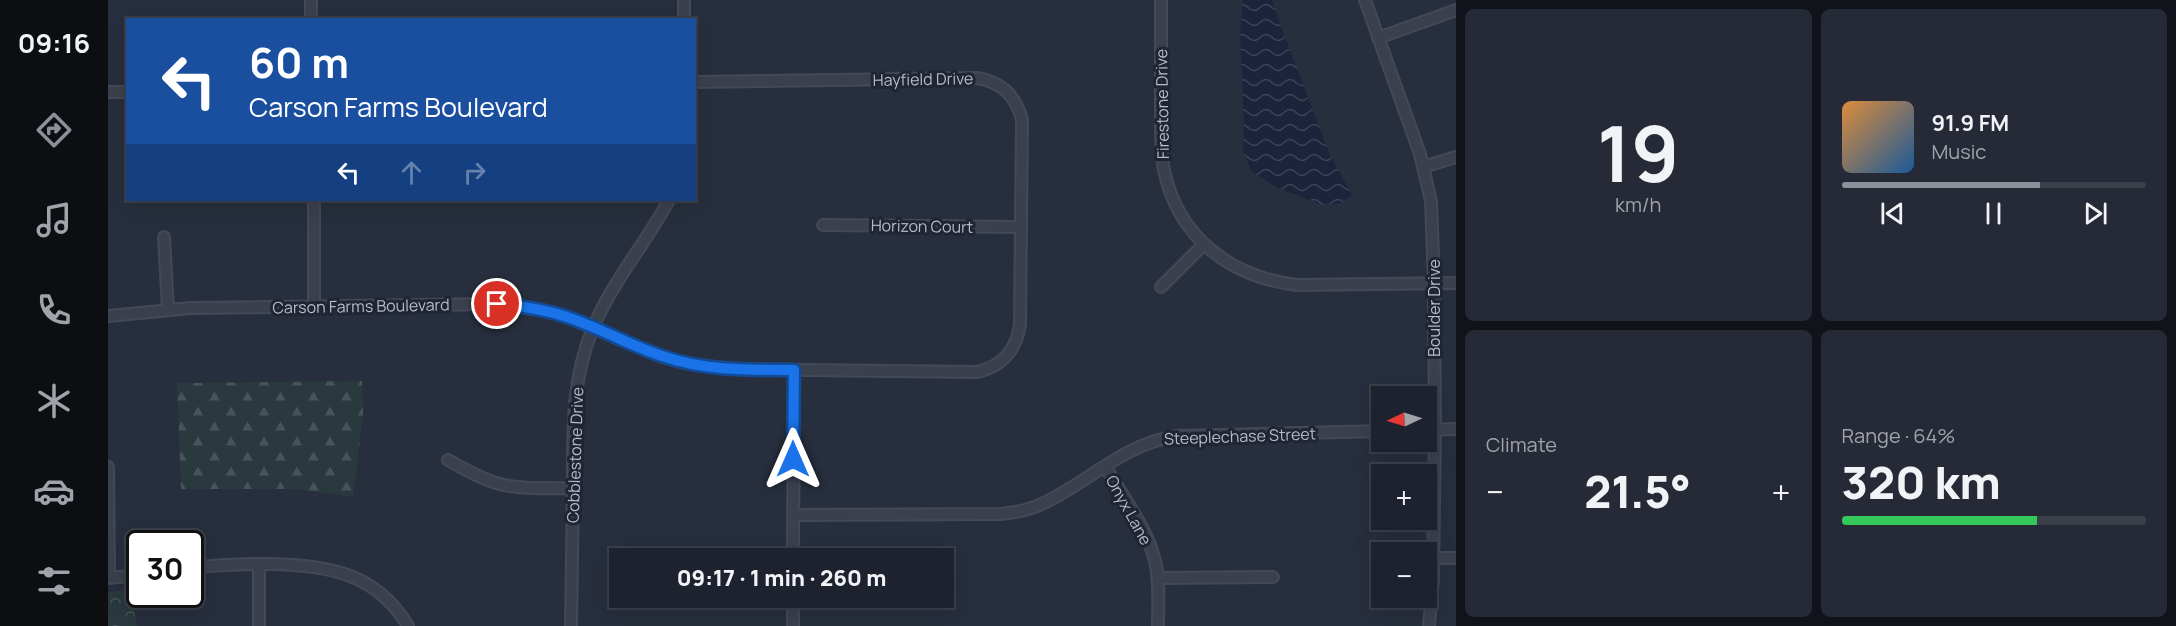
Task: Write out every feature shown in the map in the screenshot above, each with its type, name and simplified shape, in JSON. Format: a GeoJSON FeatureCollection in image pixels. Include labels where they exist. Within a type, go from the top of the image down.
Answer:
{"type":"FeatureCollection","features":[{"type":"Feature","properties":{"kind":"street"},"geometry":{"type":"LineString","coordinates":[[311,0],[311,18]]}},
{"type":"Feature","properties":{"kind":"street"},"geometry":{"type":"LineString","coordinates":[[684,0],[684,18]]}},
{"type":"Feature","properties":{"kind":"street","name":"Firestone Drive"},"geometry":{"type":"LineString","coordinates":[[1161,0],[1163,167],[1173,200],[1194,235],[1220,257],[1243,272],[1280,283],[1297,285],[1456,283]]}},
{"type":"Feature","properties":{"kind":"street","name":"Boulder Drive"},"geometry":{"type":"LineString","coordinates":[[1365,0],[1423,167],[1431,201],[1434,284],[1432,386]]}},
{"type":"Feature","properties":{"kind":"street"},"geometry":{"type":"LineString","coordinates":[[1378,38],[1456,10]]}},
{"type":"Feature","properties":{"kind":"street","name":"Hayfield Drive"},"geometry":{"type":"LineString","coordinates":[[696,82],[977,78],[988,80],[1008,91],[1020,110],[1022,120],[1021,227]]}},
{"type":"Feature","properties":{"kind":"street"},"geometry":{"type":"LineString","coordinates":[[108,92],[126,92]]}},
{"type":"Feature","properties":{"kind":"street"},"geometry":{"type":"LineString","coordinates":[[1423,167],[1456,157]]}},
{"type":"Feature","properties":{"kind":"street"},"geometry":{"type":"LineString","coordinates":[[314,201],[314,307]]}},
{"type":"Feature","properties":{"kind":"street","name":"Cobblestone Drive"},"geometry":{"type":"LineString","coordinates":[[572,626],[574,402],[580,368],[593,328],[605,303],[668,201]]}},
{"type":"Feature","properties":{"kind":"street","name":"Horizon Court"},"geometry":{"type":"LineString","coordinates":[[823,225],[1021,227]]}},
{"type":"Feature","properties":{"kind":"street","name":"Carson Farms Boulevard"},"geometry":{"type":"LineString","coordinates":[[108,316],[168,309],[507,305],[542,310],[660,356],[684,363],[729,369],[977,372],[998,364],[1007,357],[1018,337],[1021,227]]}},
{"type":"Feature","properties":{"kind":"street"},"geometry":{"type":"LineString","coordinates":[[164,237],[168,309]]}},
{"type":"Feature","properties":{"kind":"street"},"geometry":{"type":"LineString","coordinates":[[1161,287],[1204,244]]}},
{"type":"Feature","properties":{"kind":"street"},"geometry":{"type":"LineString","coordinates":[[793,548],[794,370]]}},
{"type":"Feature","properties":{"kind":"street"},"geometry":{"type":"LineString","coordinates":[[1437,430],[1456,429]]}},
{"type":"Feature","properties":{"kind":"street","name":"Steeplechase Street"},"geometry":{"type":"LineString","coordinates":[[793,514],[1001,514],[1026,510],[1046,502],[1139,446],[1159,438],[1371,431]]}},
{"type":"Feature","properties":{"kind":"street","name":"Boulder Drive"},"geometry":{"type":"LineString","coordinates":[[1432,452],[1434,542]]}},
{"type":"Feature","properties":{"kind":"street"},"geometry":{"type":"LineString","coordinates":[[448,460],[498,484],[517,487],[573,488]]}},
{"type":"Feature","properties":{"kind":"street","name":"Onyx Lane"},"geometry":{"type":"LineString","coordinates":[[1105,466],[1144,531],[1155,559],[1158,578],[1158,626]]}},
{"type":"Feature","properties":{"kind":"street"},"geometry":{"type":"LineString","coordinates":[[108,467],[109,578],[126,576]]}},
{"type":"Feature","properties":{"kind":"street"},"geometry":{"type":"LineString","coordinates":[[1437,558],[1456,558]]}},
{"type":"Feature","properties":{"kind":"street"},"geometry":{"type":"LineString","coordinates":[[259,564],[259,626]]}},
{"type":"Feature","properties":{"kind":"street"},"geometry":{"type":"LineString","coordinates":[[204,567],[305,564],[345,573],[379,592],[408,626]]}},
{"type":"Feature","properties":{"kind":"street"},"geometry":{"type":"LineString","coordinates":[[1158,578],[1273,577]]}},
{"type":"Feature","properties":{"kind":"street"},"geometry":{"type":"LineString","coordinates":[[793,608],[793,626]]}},
{"type":"Feature","properties":{"kind":"street","name":"Boulder Drive"},"geometry":{"type":"LineString","coordinates":[[1429,626],[1432,608]]}},
{"type":"Feature","properties":{"kind":"green space"},"geometry":{"type":"Polygon","coordinates":[[[362,381],[363,415],[353,497],[297,489],[181,489],[177,383],[362,381]]]}},
{"type":"Feature","properties":{"kind":"green space"},"geometry":{"type":"Polygon","coordinates":[[[126,590],[126,608],[134,608],[137,626],[108,626],[108,592],[126,590]]]}},
{"type":"Feature","properties":{"kind":"water"},"geometry":{"type":"Polygon","coordinates":[[[1243,0],[1272,0],[1330,155],[1352,195],[1342,203],[1323,205],[1278,188],[1251,171],[1243,150],[1240,32],[1243,0]]]}},
{"type":"Feature","properties":{"kind":"route"},"geometry":{"type":"LineString","coordinates":[[497,304],[542,310],[567,317],[660,356],[684,363],[709,368],[794,370],[793,459]]}}]}
